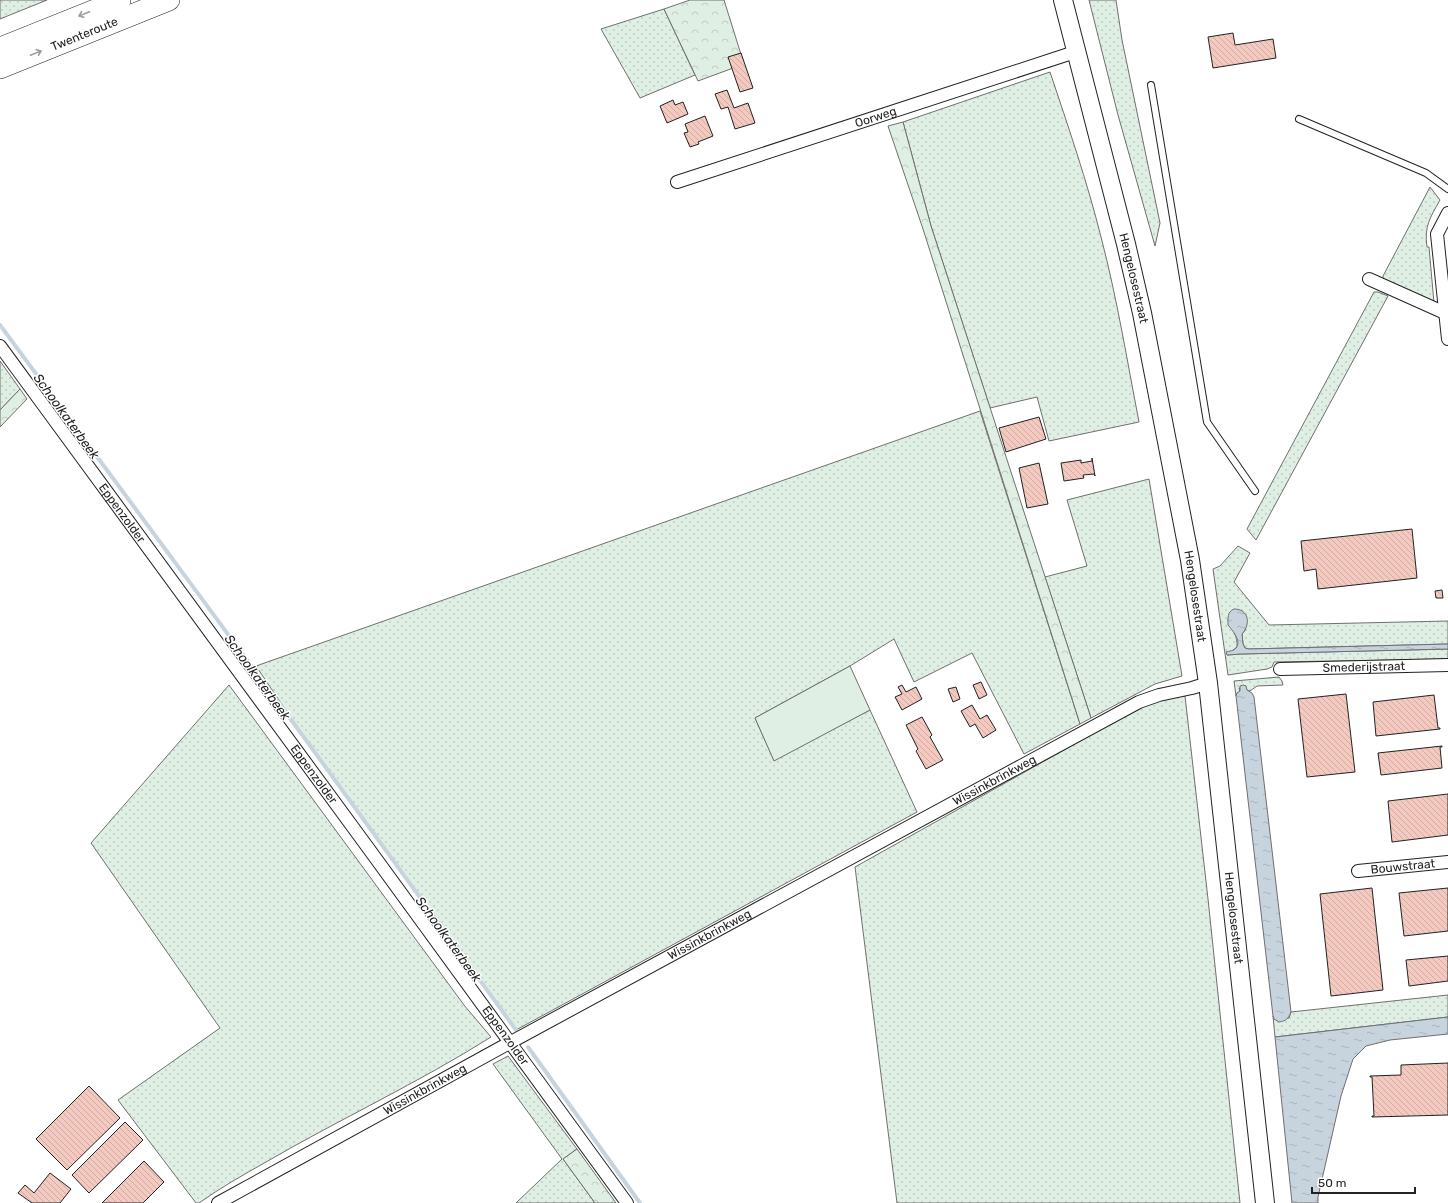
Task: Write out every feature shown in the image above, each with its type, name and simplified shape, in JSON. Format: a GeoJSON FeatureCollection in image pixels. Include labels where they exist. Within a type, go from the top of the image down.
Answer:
{"type":"FeatureCollection","features":[{"type":"Feature","properties":{"kind":"highway","name":"Twenteroute"},"geometry":{"type":"LineString","coordinates":[[0,48],[120,0]]}},
{"type":"Feature","properties":{"kind":"highway","name":"Twenteroute"},"geometry":{"type":"LineString","coordinates":[[0,68],[169,0]]}},
{"type":"Feature","properties":{"kind":"main road","name":"Hengelosestraat"},"geometry":{"type":"LineString","coordinates":[[1062,0],[1126,244],[1142,313],[1190,560],[1208,683],[1265,1203]]}},
{"type":"Feature","properties":{"kind":"street","name":"Oorweg"},"geometry":{"type":"LineString","coordinates":[[677,182],[1076,52]]}},
{"type":"Feature","properties":{"kind":"street"},"geometry":{"type":"LineString","coordinates":[[1448,213],[1437,234],[1448,332]]}},
{"type":"Feature","properties":{"kind":"street"},"geometry":{"type":"LineString","coordinates":[[1369,279],[1445,313]]}},
{"type":"Feature","properties":{"kind":"street","name":"Eppenzolder"},"geometry":{"type":"LineString","coordinates":[[0,346],[511,1042],[627,1203]]}},
{"type":"Feature","properties":{"kind":"street","name":"Smederijstraat"},"geometry":{"type":"LineString","coordinates":[[1280,669],[1448,665]]}},
{"type":"Feature","properties":{"kind":"street","name":"Wissinkbrinkweg"},"geometry":{"type":"LineString","coordinates":[[218,1203],[511,1042],[1139,702],[1208,683]]}},
{"type":"Feature","properties":{"kind":"street","name":"Bouwstraat"},"geometry":{"type":"LineString","coordinates":[[1358,871],[1448,862]]}},
{"type":"Feature","properties":{"kind":"lane"},"geometry":{"type":"LineString","coordinates":[[1151,85],[1207,422],[1255,491]]}},
{"type":"Feature","properties":{"kind":"lane"},"geometry":{"type":"LineString","coordinates":[[1299,119],[1426,173],[1448,189]]}},
{"type":"Feature","properties":{"kind":"green space"},"geometry":{"type":"Polygon","coordinates":[[[0,0],[47,0],[0,19],[0,0]]]}},
{"type":"Feature","properties":{"kind":"green space"},"geometry":{"type":"Polygon","coordinates":[[[690,0],[724,0],[744,64],[698,81],[664,9],[690,0]]]}},
{"type":"Feature","properties":{"kind":"green space"},"geometry":{"type":"Polygon","coordinates":[[[1089,0],[1116,0],[1122,40],[1160,223],[1155,246],[1118,115],[1089,0]]]}},
{"type":"Feature","properties":{"kind":"green space"},"geometry":{"type":"Polygon","coordinates":[[[664,9],[695,75],[640,98],[601,29],[664,9]]]}},
{"type":"Feature","properties":{"kind":"green space"},"geometry":{"type":"Polygon","coordinates":[[[1050,72],[1096,216],[1117,306],[1139,422],[1049,441],[1037,397],[990,408],[931,226],[903,122],[1050,72]]]}},
{"type":"Feature","properties":{"kind":"green space"},"geometry":{"type":"Polygon","coordinates":[[[903,122],[931,226],[1091,718],[1080,724],[923,229],[888,126],[903,122]]]}},
{"type":"Feature","properties":{"kind":"green space"},"geometry":{"type":"Polygon","coordinates":[[[1430,187],[1440,200],[1431,217],[1426,233],[1427,247],[1429,247],[1434,303],[1383,280],[1383,276],[1430,187]]]}},
{"type":"Feature","properties":{"kind":"green space"},"geometry":{"type":"Polygon","coordinates":[[[1374,292],[1388,296],[1256,540],[1247,529],[1374,292]]]}},
{"type":"Feature","properties":{"kind":"green space"},"geometry":{"type":"Polygon","coordinates":[[[0,361],[20,389],[0,410],[0,361]]]}},
{"type":"Feature","properties":{"kind":"green space"},"geometry":{"type":"Polygon","coordinates":[[[20,389],[27,399],[0,427],[0,410],[20,389]]]}},
{"type":"Feature","properties":{"kind":"green space"},"geometry":{"type":"Polygon","coordinates":[[[980,411],[1080,724],[1024,754],[972,653],[914,682],[894,639],[850,666],[755,718],[774,760],[870,710],[917,812],[516,1030],[303,736],[256,666],[980,411]]]}},
{"type":"Feature","properties":{"kind":"green space"},"geometry":{"type":"Polygon","coordinates":[[[1149,479],[1182,676],[1155,684],[1091,718],[1045,577],[1087,566],[1067,500],[1149,479]]]}},
{"type":"Feature","properties":{"kind":"green space"},"geometry":{"type":"Polygon","coordinates":[[[1238,546],[1250,553],[1234,582],[1269,625],[1448,621],[1448,644],[1249,649],[1245,648],[1243,644],[1242,634],[1246,629],[1228,619],[1236,636],[1237,647],[1227,655],[1448,649],[1448,659],[1274,662],[1272,667],[1267,669],[1228,675],[1213,569],[1220,566],[1238,546]]]}},
{"type":"Feature","properties":{"kind":"green space"},"geometry":{"type":"Polygon","coordinates":[[[850,666],[870,710],[774,761],[755,718],[850,666]]]}},
{"type":"Feature","properties":{"kind":"green space"},"geometry":{"type":"Polygon","coordinates":[[[1279,677],[1283,685],[1257,686],[1250,691],[1239,688],[1240,692],[1237,693],[1236,696],[1234,681],[1279,677]]]}},
{"type":"Feature","properties":{"kind":"green space"},"geometry":{"type":"Polygon","coordinates":[[[229,685],[464,1005],[491,1037],[435,1070],[294,1146],[215,1192],[199,1203],[196,1203],[118,1100],[220,1028],[91,843],[229,685]]]}},
{"type":"Feature","properties":{"kind":"green space"},"geometry":{"type":"Polygon","coordinates":[[[1173,696],[1185,696],[1240,1203],[897,1203],[855,867],[1148,703],[1173,696]]]}},
{"type":"Feature","properties":{"kind":"green space"},"geometry":{"type":"Polygon","coordinates":[[[1448,995],[1448,1017],[1275,1037],[1273,1016],[1274,1019],[1289,1018],[1291,1012],[1448,995]]]}},
{"type":"Feature","properties":{"kind":"green space"},"geometry":{"type":"Polygon","coordinates":[[[508,1056],[577,1149],[563,1159],[595,1203],[516,1203],[562,1159],[493,1064],[508,1056]]]}},
{"type":"Feature","properties":{"kind":"green space"},"geometry":{"type":"Polygon","coordinates":[[[577,1149],[616,1203],[595,1203],[563,1159],[577,1149]]]}},
{"type":"Feature","properties":{"kind":"water"},"geometry":{"type":"Polygon","coordinates":[[[1234,609],[1243,612],[1247,618],[1247,626],[1242,634],[1243,644],[1245,648],[1249,649],[1448,644],[1448,649],[1227,655],[1226,652],[1234,650],[1238,645],[1236,636],[1228,625],[1229,614],[1234,609]]]}},
{"type":"Feature","properties":{"kind":"water"},"geometry":{"type":"Polygon","coordinates":[[[1240,686],[1246,686],[1247,690],[1252,693],[1254,697],[1291,1012],[1286,1019],[1279,1022],[1274,1019],[1273,1016],[1236,696],[1240,691],[1240,686]]]}},
{"type":"Feature","properties":{"kind":"water"},"geometry":{"type":"Polygon","coordinates":[[[1448,1017],[1448,1034],[1390,1040],[1366,1046],[1353,1059],[1341,1096],[1318,1197],[1318,1203],[1292,1203],[1275,1037],[1448,1017]]]}},
{"type":"Feature","properties":{"kind":"building"},"geometry":{"type":"Polygon","coordinates":[[[1233,33],[1235,45],[1273,39],[1276,58],[1213,68],[1208,37],[1233,33]]]}},
{"type":"Feature","properties":{"kind":"building"},"geometry":{"type":"Polygon","coordinates":[[[741,53],[753,88],[740,92],[728,57],[741,53]]]}},
{"type":"Feature","properties":{"kind":"building"},"geometry":{"type":"Polygon","coordinates":[[[727,90],[734,108],[748,103],[755,123],[735,129],[728,107],[721,109],[715,94],[727,90]]]}},
{"type":"Feature","properties":{"kind":"building"},"geometry":{"type":"Polygon","coordinates":[[[673,100],[675,105],[683,102],[688,114],[667,123],[660,106],[673,100]]]}},
{"type":"Feature","properties":{"kind":"building"},"geometry":{"type":"Polygon","coordinates":[[[705,116],[713,136],[690,147],[684,133],[688,132],[685,124],[705,116]]]}},
{"type":"Feature","properties":{"kind":"building"},"geometry":{"type":"Polygon","coordinates":[[[1039,417],[1046,439],[1006,452],[999,428],[1039,417]]]}},
{"type":"Feature","properties":{"kind":"building"},"geometry":{"type":"Polygon","coordinates":[[[1092,458],[1095,476],[1094,474],[1083,475],[1084,478],[1064,481],[1061,463],[1081,460],[1081,463],[1092,461],[1092,458]]]}},
{"type":"Feature","properties":{"kind":"building"},"geometry":{"type":"Polygon","coordinates":[[[1039,463],[1048,504],[1027,508],[1019,468],[1039,463]]]}},
{"type":"Feature","properties":{"kind":"building"},"geometry":{"type":"Polygon","coordinates":[[[1412,529],[1417,578],[1318,589],[1316,569],[1304,571],[1301,541],[1412,529]]]}},
{"type":"Feature","properties":{"kind":"building"},"geometry":{"type":"Polygon","coordinates":[[[1442,590],[1443,598],[1436,598],[1435,591],[1442,590]]]}},
{"type":"Feature","properties":{"kind":"building"},"geometry":{"type":"Polygon","coordinates":[[[981,682],[987,695],[979,699],[973,685],[981,682]]]}},
{"type":"Feature","properties":{"kind":"building"},"geometry":{"type":"Polygon","coordinates":[[[902,685],[906,692],[916,687],[922,699],[902,710],[895,697],[902,694],[898,687],[902,685]]]}},
{"type":"Feature","properties":{"kind":"building"},"geometry":{"type":"Polygon","coordinates":[[[956,687],[960,699],[953,702],[948,689],[956,687]]]}},
{"type":"Feature","properties":{"kind":"building"},"geometry":{"type":"Polygon","coordinates":[[[1346,694],[1355,772],[1307,777],[1298,699],[1346,694]]]}},
{"type":"Feature","properties":{"kind":"building"},"geometry":{"type":"Polygon","coordinates":[[[1434,695],[1438,728],[1440,729],[1376,736],[1373,702],[1434,695]]]}},
{"type":"Feature","properties":{"kind":"building"},"geometry":{"type":"Polygon","coordinates":[[[972,705],[980,719],[987,715],[996,730],[983,738],[975,724],[970,727],[961,711],[972,705]]]}},
{"type":"Feature","properties":{"kind":"building"},"geometry":{"type":"Polygon","coordinates":[[[922,717],[932,735],[930,737],[943,760],[926,769],[916,751],[918,749],[906,725],[922,717]]]}},
{"type":"Feature","properties":{"kind":"building"},"geometry":{"type":"Polygon","coordinates":[[[1442,746],[1440,747],[1442,768],[1381,775],[1378,753],[1442,746]]]}},
{"type":"Feature","properties":{"kind":"building"},"geometry":{"type":"Polygon","coordinates":[[[1448,794],[1448,835],[1392,842],[1388,801],[1448,794]]]}},
{"type":"Feature","properties":{"kind":"building"},"geometry":{"type":"Polygon","coordinates":[[[1372,888],[1383,990],[1331,996],[1320,894],[1372,888]]]}},
{"type":"Feature","properties":{"kind":"building"},"geometry":{"type":"Polygon","coordinates":[[[1448,888],[1448,931],[1404,936],[1399,893],[1448,888]]]}},
{"type":"Feature","properties":{"kind":"building"},"geometry":{"type":"Polygon","coordinates":[[[1448,956],[1448,981],[1409,986],[1406,960],[1448,956]]]}},
{"type":"Feature","properties":{"kind":"building"},"geometry":{"type":"Polygon","coordinates":[[[1448,1063],[1448,1115],[1372,1117],[1374,1116],[1372,1077],[1370,1076],[1401,1075],[1401,1065],[1448,1063]]]}},
{"type":"Feature","properties":{"kind":"building"},"geometry":{"type":"Polygon","coordinates":[[[89,1086],[120,1118],[67,1170],[36,1139],[89,1086]]]}},
{"type":"Feature","properties":{"kind":"building"},"geometry":{"type":"Polygon","coordinates":[[[125,1122],[143,1140],[89,1193],[72,1175],[125,1122]]]}},
{"type":"Feature","properties":{"kind":"building"},"geometry":{"type":"Polygon","coordinates":[[[144,1161],[164,1182],[143,1203],[102,1203],[144,1161]]]}},
{"type":"Feature","properties":{"kind":"building"},"geometry":{"type":"Polygon","coordinates":[[[50,1173],[71,1189],[60,1203],[32,1203],[18,1193],[25,1185],[34,1193],[50,1173]]]}},
{"type":"Feature","properties":{"kind":"waterway","name":"Schoolkaterbeek"},"geometry":{"type":"LineString","coordinates":[[0,325],[303,736],[516,1030]]}},
{"type":"Feature","properties":{"kind":"waterway","name":"Schoolkaterbeek"},"geometry":{"type":"LineString","coordinates":[[528,1047],[640,1203]]}}]}
